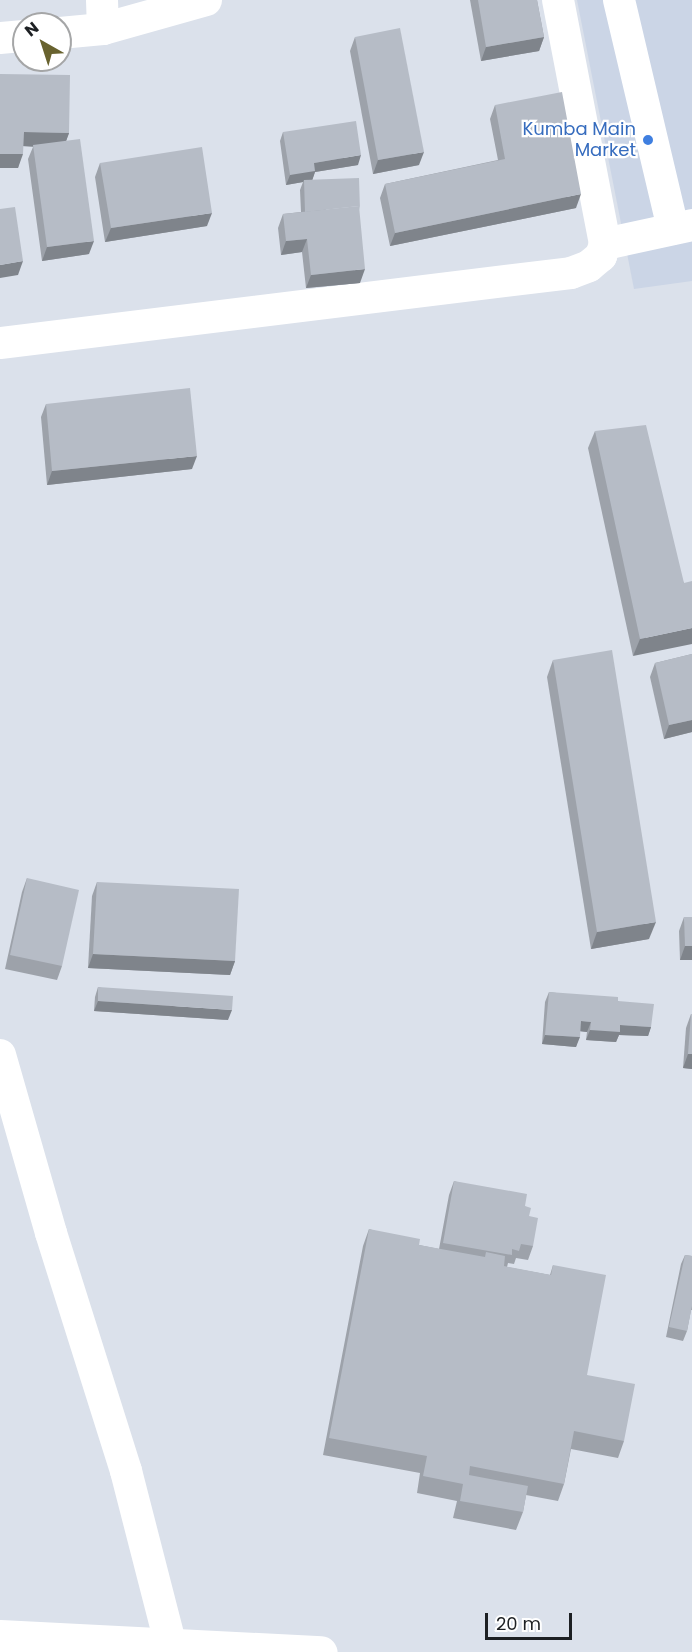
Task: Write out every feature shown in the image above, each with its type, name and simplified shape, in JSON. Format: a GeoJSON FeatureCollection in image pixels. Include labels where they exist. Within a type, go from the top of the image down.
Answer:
{"type":"FeatureCollection","features":[{"type":"Feature","properties":{"kind":"street"},"geometry":{"type":"LineString","coordinates":[[72,28],[103,15],[206,0]]}},
{"type":"Feature","properties":{"kind":"street"},"geometry":{"type":"LineString","coordinates":[[0,343],[571,273],[589,266],[601,256],[605,244],[558,0]]}},
{"type":"Feature","properties":{"kind":"street"},"geometry":{"type":"LineString","coordinates":[[605,244],[682,227],[619,0]]}},
{"type":"Feature","properties":{"kind":"street"},"geometry":{"type":"LineString","coordinates":[[0,1055],[51,1233],[126,1471],[171,1646]]}},
{"type":"Feature","properties":{"kind":"street"},"geometry":{"type":"LineString","coordinates":[[0,1636],[125,1648],[171,1646],[321,1652]]}},
{"type":"Feature","properties":{"kind":"shaded area","name":"Kumba Main Market"},"geometry":{"type":"Polygon","coordinates":[[[577,0],[692,0],[692,281],[634,289],[577,0]]]}},
{"type":"Feature","properties":{"kind":"building"},"geometry":{"type":"Polygon","coordinates":[[[478,0],[537,0],[544,37],[486,47],[478,0]]]}},
{"type":"Feature","properties":{"kind":"building"},"geometry":{"type":"Polygon","coordinates":[[[400,28],[424,152],[378,160],[355,37],[400,28]]]}},
{"type":"Feature","properties":{"kind":"building"},"geometry":{"type":"Polygon","coordinates":[[[0,74],[70,75],[69,133],[24,132],[23,154],[0,154],[0,74]]]}},
{"type":"Feature","properties":{"kind":"building"},"geometry":{"type":"Polygon","coordinates":[[[562,92],[581,194],[395,233],[385,184],[505,159],[495,105],[562,92]]]}},
{"type":"Feature","properties":{"kind":"building"},"geometry":{"type":"Polygon","coordinates":[[[356,121],[361,155],[314,163],[315,171],[290,175],[283,132],[356,121]]]}},
{"type":"Feature","properties":{"kind":"building"},"geometry":{"type":"Polygon","coordinates":[[[80,139],[94,241],[47,247],[33,145],[80,139]]]}},
{"type":"Feature","properties":{"kind":"building"},"geometry":{"type":"Polygon","coordinates":[[[202,147],[212,213],[111,228],[100,163],[202,147]]]}},
{"type":"Feature","properties":{"kind":"building"},"geometry":{"type":"Polygon","coordinates":[[[359,178],[360,210],[359,206],[305,212],[304,180],[359,178]]]}},
{"type":"Feature","properties":{"kind":"building"},"geometry":{"type":"Polygon","coordinates":[[[359,206],[365,269],[311,275],[307,239],[286,241],[283,214],[359,206]]]}},
{"type":"Feature","properties":{"kind":"building"},"geometry":{"type":"Polygon","coordinates":[[[15,207],[23,261],[0,265],[0,209],[15,207]]]}},
{"type":"Feature","properties":{"kind":"building"},"geometry":{"type":"Polygon","coordinates":[[[190,388],[197,456],[52,471],[46,404],[190,388]]]}},
{"type":"Feature","properties":{"kind":"building"},"geometry":{"type":"Polygon","coordinates":[[[646,425],[684,583],[692,581],[692,628],[640,639],[595,431],[646,425]]]}},
{"type":"Feature","properties":{"kind":"building"},"geometry":{"type":"Polygon","coordinates":[[[612,650],[656,922],[597,932],[553,660],[612,650]]]}},
{"type":"Feature","properties":{"kind":"building"},"geometry":{"type":"Polygon","coordinates":[[[692,654],[692,720],[669,725],[655,663],[692,654]]]}},
{"type":"Feature","properties":{"kind":"building"},"geometry":{"type":"Polygon","coordinates":[[[27,878],[79,890],[62,966],[10,955],[27,878]]]}},
{"type":"Feature","properties":{"kind":"building"},"geometry":{"type":"Polygon","coordinates":[[[97,882],[239,889],[235,961],[93,954],[97,882]]]}},
{"type":"Feature","properties":{"kind":"building"},"geometry":{"type":"Polygon","coordinates":[[[684,917],[692,917],[692,946],[685,946],[684,917]]]}},
{"type":"Feature","properties":{"kind":"building"},"geometry":{"type":"Polygon","coordinates":[[[98,987],[233,996],[232,1010],[98,1001],[98,987]]]}},
{"type":"Feature","properties":{"kind":"building"},"geometry":{"type":"Polygon","coordinates":[[[549,992],[618,997],[618,1001],[654,1004],[651,1027],[620,1025],[620,1032],[590,1030],[591,1022],[581,1021],[580,1037],[545,1035],[549,992]]]}},
{"type":"Feature","properties":{"kind":"building"},"geometry":{"type":"Polygon","coordinates":[[[691,1014],[692,1054],[688,1054],[691,1014]]]}},
{"type":"Feature","properties":{"kind":"building"},"geometry":{"type":"Polygon","coordinates":[[[454,1181],[527,1194],[525,1206],[531,1208],[529,1216],[538,1218],[533,1246],[521,1244],[519,1251],[512,1249],[512,1255],[443,1243],[454,1181]]]}},
{"type":"Feature","properties":{"kind":"building"},"geometry":{"type":"Polygon","coordinates":[[[369,1229],[420,1239],[419,1245],[485,1257],[486,1252],[505,1256],[504,1266],[551,1275],[553,1265],[606,1275],[587,1375],[635,1384],[624,1441],[574,1431],[564,1484],[470,1466],[469,1475],[528,1486],[523,1512],[460,1501],[463,1484],[423,1476],[427,1456],[329,1438],[369,1229]]]}},
{"type":"Feature","properties":{"kind":"building"},"geometry":{"type":"Polygon","coordinates":[[[685,1255],[692,1256],[692,1306],[687,1331],[669,1327],[685,1255]]]}},
{"type":"Feature","properties":{"kind":"place","name":"Kumba Main Market"},"geometry":{"type":"Point","coordinates":[648,140]}}]}
